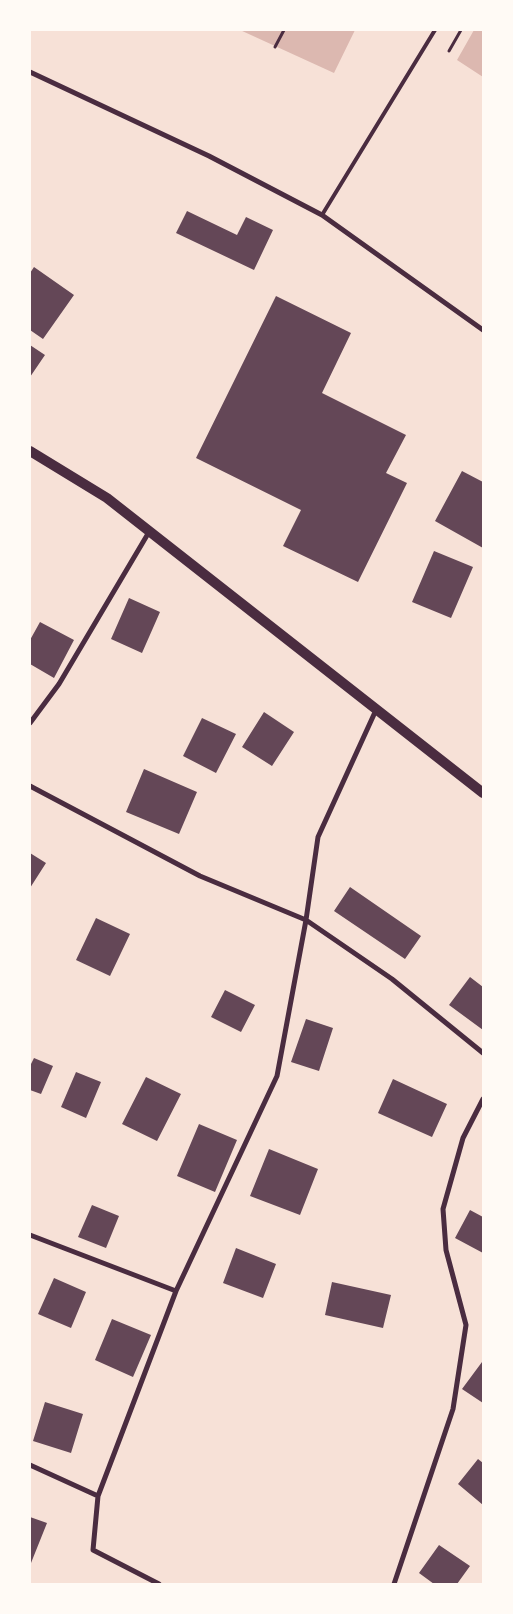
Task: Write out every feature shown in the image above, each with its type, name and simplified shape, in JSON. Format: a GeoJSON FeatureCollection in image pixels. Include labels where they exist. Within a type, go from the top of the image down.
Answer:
{"type":"FeatureCollection","features":[{"type":"Feature","properties":{"kind":"main road"},"geometry":{"type":"LineString","coordinates":[[30,451],[107,498],[483,793]]}},
{"type":"Feature","properties":{"kind":"street"},"geometry":{"type":"LineString","coordinates":[[30,72],[209,156],[322,215],[483,330]]}},
{"type":"Feature","properties":{"kind":"street"},"geometry":{"type":"LineString","coordinates":[[30,723],[59,684],[150,531]]}},
{"type":"Feature","properties":{"kind":"street"},"geometry":{"type":"LineString","coordinates":[[159,1584],[92,1550],[98,1496],[176,1292],[277,1076],[306,920],[318,837],[376,709]]}},
{"type":"Feature","properties":{"kind":"street"},"geometry":{"type":"LineString","coordinates":[[30,786],[200,876],[306,920],[392,979],[483,1053]]}},
{"type":"Feature","properties":{"kind":"street"},"geometry":{"type":"LineString","coordinates":[[394,1584],[453,1409],[466,1324],[446,1250],[443,1209],[463,1138],[483,1099]]}},
{"type":"Feature","properties":{"kind":"street"},"geometry":{"type":"LineString","coordinates":[[30,1235],[176,1292]]}},
{"type":"Feature","properties":{"kind":"street"},"geometry":{"type":"LineString","coordinates":[[30,1465],[98,1496]]}},
{"type":"Feature","properties":{"kind":"lane"},"geometry":{"type":"LineString","coordinates":[[322,215],[435,30]]}},
{"type":"Feature","properties":{"kind":"path"},"geometry":{"type":"LineString","coordinates":[[275,47],[284,30]]}},
{"type":"Feature","properties":{"kind":"path"},"geometry":{"type":"LineString","coordinates":[[449,51],[462,30]]}},
{"type":"Feature","properties":{"kind":"shaded area"},"geometry":{"type":"Polygon","coordinates":[[[240,30],[355,30],[334,73],[240,30]]]}},
{"type":"Feature","properties":{"kind":"shaded area"},"geometry":{"type":"Polygon","coordinates":[[[474,30],[483,30],[483,77],[457,60],[474,30]]]}},
{"type":"Feature","properties":{"kind":"building"},"geometry":{"type":"Polygon","coordinates":[[[187,211],[237,235],[246,217],[273,230],[254,270],[176,233],[187,211]]]}},
{"type":"Feature","properties":{"kind":"building"},"geometry":{"type":"Polygon","coordinates":[[[34,267],[74,295],[43,339],[30,330],[30,273],[34,267]]]}},
{"type":"Feature","properties":{"kind":"building"},"geometry":{"type":"Polygon","coordinates":[[[276,296],[351,333],[322,393],[406,435],[386,473],[407,483],[358,582],[283,546],[301,510],[196,458],[276,296]]]}},
{"type":"Feature","properties":{"kind":"building"},"geometry":{"type":"Polygon","coordinates":[[[30,345],[45,355],[30,377],[30,345]]]}},
{"type":"Feature","properties":{"kind":"building"},"geometry":{"type":"Polygon","coordinates":[[[462,471],[483,482],[483,548],[435,521],[462,471]]]}},
{"type":"Feature","properties":{"kind":"building"},"geometry":{"type":"Polygon","coordinates":[[[434,551],[473,567],[451,618],[412,602],[434,551]]]}},
{"type":"Feature","properties":{"kind":"building"},"geometry":{"type":"Polygon","coordinates":[[[129,598],[160,612],[142,653],[111,639],[129,598]]]}},
{"type":"Feature","properties":{"kind":"building"},"geometry":{"type":"Polygon","coordinates":[[[40,622],[74,640],[54,678],[30,664],[30,640],[40,622]]]}},
{"type":"Feature","properties":{"kind":"building"},"geometry":{"type":"Polygon","coordinates":[[[264,712],[294,732],[272,766],[242,747],[264,712]]]}},
{"type":"Feature","properties":{"kind":"building"},"geometry":{"type":"Polygon","coordinates":[[[202,718],[236,734],[216,773],[183,756],[202,718]]]}},
{"type":"Feature","properties":{"kind":"building"},"geometry":{"type":"Polygon","coordinates":[[[144,769],[197,792],[179,834],[126,812],[144,769]]]}},
{"type":"Feature","properties":{"kind":"building"},"geometry":{"type":"Polygon","coordinates":[[[30,853],[46,863],[30,888],[30,853]]]}},
{"type":"Feature","properties":{"kind":"building"},"geometry":{"type":"Polygon","coordinates":[[[350,887],[421,936],[405,959],[334,911],[350,887]]]}},
{"type":"Feature","properties":{"kind":"building"},"geometry":{"type":"Polygon","coordinates":[[[96,918],[130,934],[110,976],[76,960],[96,918]]]}},
{"type":"Feature","properties":{"kind":"building"},"geometry":{"type":"Polygon","coordinates":[[[470,977],[483,987],[483,1030],[449,1005],[470,977]]]}},
{"type":"Feature","properties":{"kind":"building"},"geometry":{"type":"Polygon","coordinates":[[[225,990],[255,1005],[241,1032],[211,1017],[225,990]]]}},
{"type":"Feature","properties":{"kind":"building"},"geometry":{"type":"Polygon","coordinates":[[[306,1019],[333,1028],[319,1071],[291,1062],[306,1019]]]}},
{"type":"Feature","properties":{"kind":"building"},"geometry":{"type":"Polygon","coordinates":[[[34,1058],[53,1066],[41,1094],[30,1090],[30,1066],[34,1058]]]}},
{"type":"Feature","properties":{"kind":"building"},"geometry":{"type":"Polygon","coordinates":[[[76,1072],[101,1082],[86,1118],[61,1107],[76,1072]]]}},
{"type":"Feature","properties":{"kind":"building"},"geometry":{"type":"Polygon","coordinates":[[[146,1077],[181,1094],[157,1141],[122,1124],[146,1077]]]}},
{"type":"Feature","properties":{"kind":"building"},"geometry":{"type":"Polygon","coordinates":[[[393,1079],[447,1104],[432,1137],[378,1113],[393,1079]]]}},
{"type":"Feature","properties":{"kind":"building"},"geometry":{"type":"Polygon","coordinates":[[[199,1124],[237,1140],[215,1192],[177,1176],[199,1124]]]}},
{"type":"Feature","properties":{"kind":"building"},"geometry":{"type":"Polygon","coordinates":[[[269,1149],[318,1169],[300,1215],[250,1196],[269,1149]]]}},
{"type":"Feature","properties":{"kind":"building"},"geometry":{"type":"Polygon","coordinates":[[[92,1205],[119,1216],[106,1248],[78,1237],[92,1205]]]}},
{"type":"Feature","properties":{"kind":"building"},"geometry":{"type":"Polygon","coordinates":[[[470,1210],[483,1217],[483,1253],[455,1238],[470,1210]]]}},
{"type":"Feature","properties":{"kind":"building"},"geometry":{"type":"Polygon","coordinates":[[[236,1248],[276,1264],[263,1298],[223,1283],[236,1248]]]}},
{"type":"Feature","properties":{"kind":"building"},"geometry":{"type":"Polygon","coordinates":[[[54,1278],[86,1292],[71,1328],[38,1314],[54,1278]]]}},
{"type":"Feature","properties":{"kind":"building"},"geometry":{"type":"Polygon","coordinates":[[[332,1282],[391,1295],[383,1328],[325,1315],[332,1282]]]}},
{"type":"Feature","properties":{"kind":"building"},"geometry":{"type":"Polygon","coordinates":[[[112,1319],[151,1335],[133,1377],[95,1360],[112,1319]]]}},
{"type":"Feature","properties":{"kind":"building"},"geometry":{"type":"Polygon","coordinates":[[[483,1363],[483,1403],[462,1389],[483,1363]]]}},
{"type":"Feature","properties":{"kind":"building"},"geometry":{"type":"Polygon","coordinates":[[[45,1402],[83,1414],[71,1453],[33,1441],[45,1402]]]}},
{"type":"Feature","properties":{"kind":"building"},"geometry":{"type":"Polygon","coordinates":[[[478,1459],[483,1463],[483,1505],[458,1484],[478,1459]]]}},
{"type":"Feature","properties":{"kind":"building"},"geometry":{"type":"Polygon","coordinates":[[[30,1517],[47,1523],[31,1563],[30,1562],[30,1517]]]}},
{"type":"Feature","properties":{"kind":"building"},"geometry":{"type":"Polygon","coordinates":[[[439,1545],[470,1566],[457,1584],[434,1584],[419,1573],[439,1545]]]}}]}
